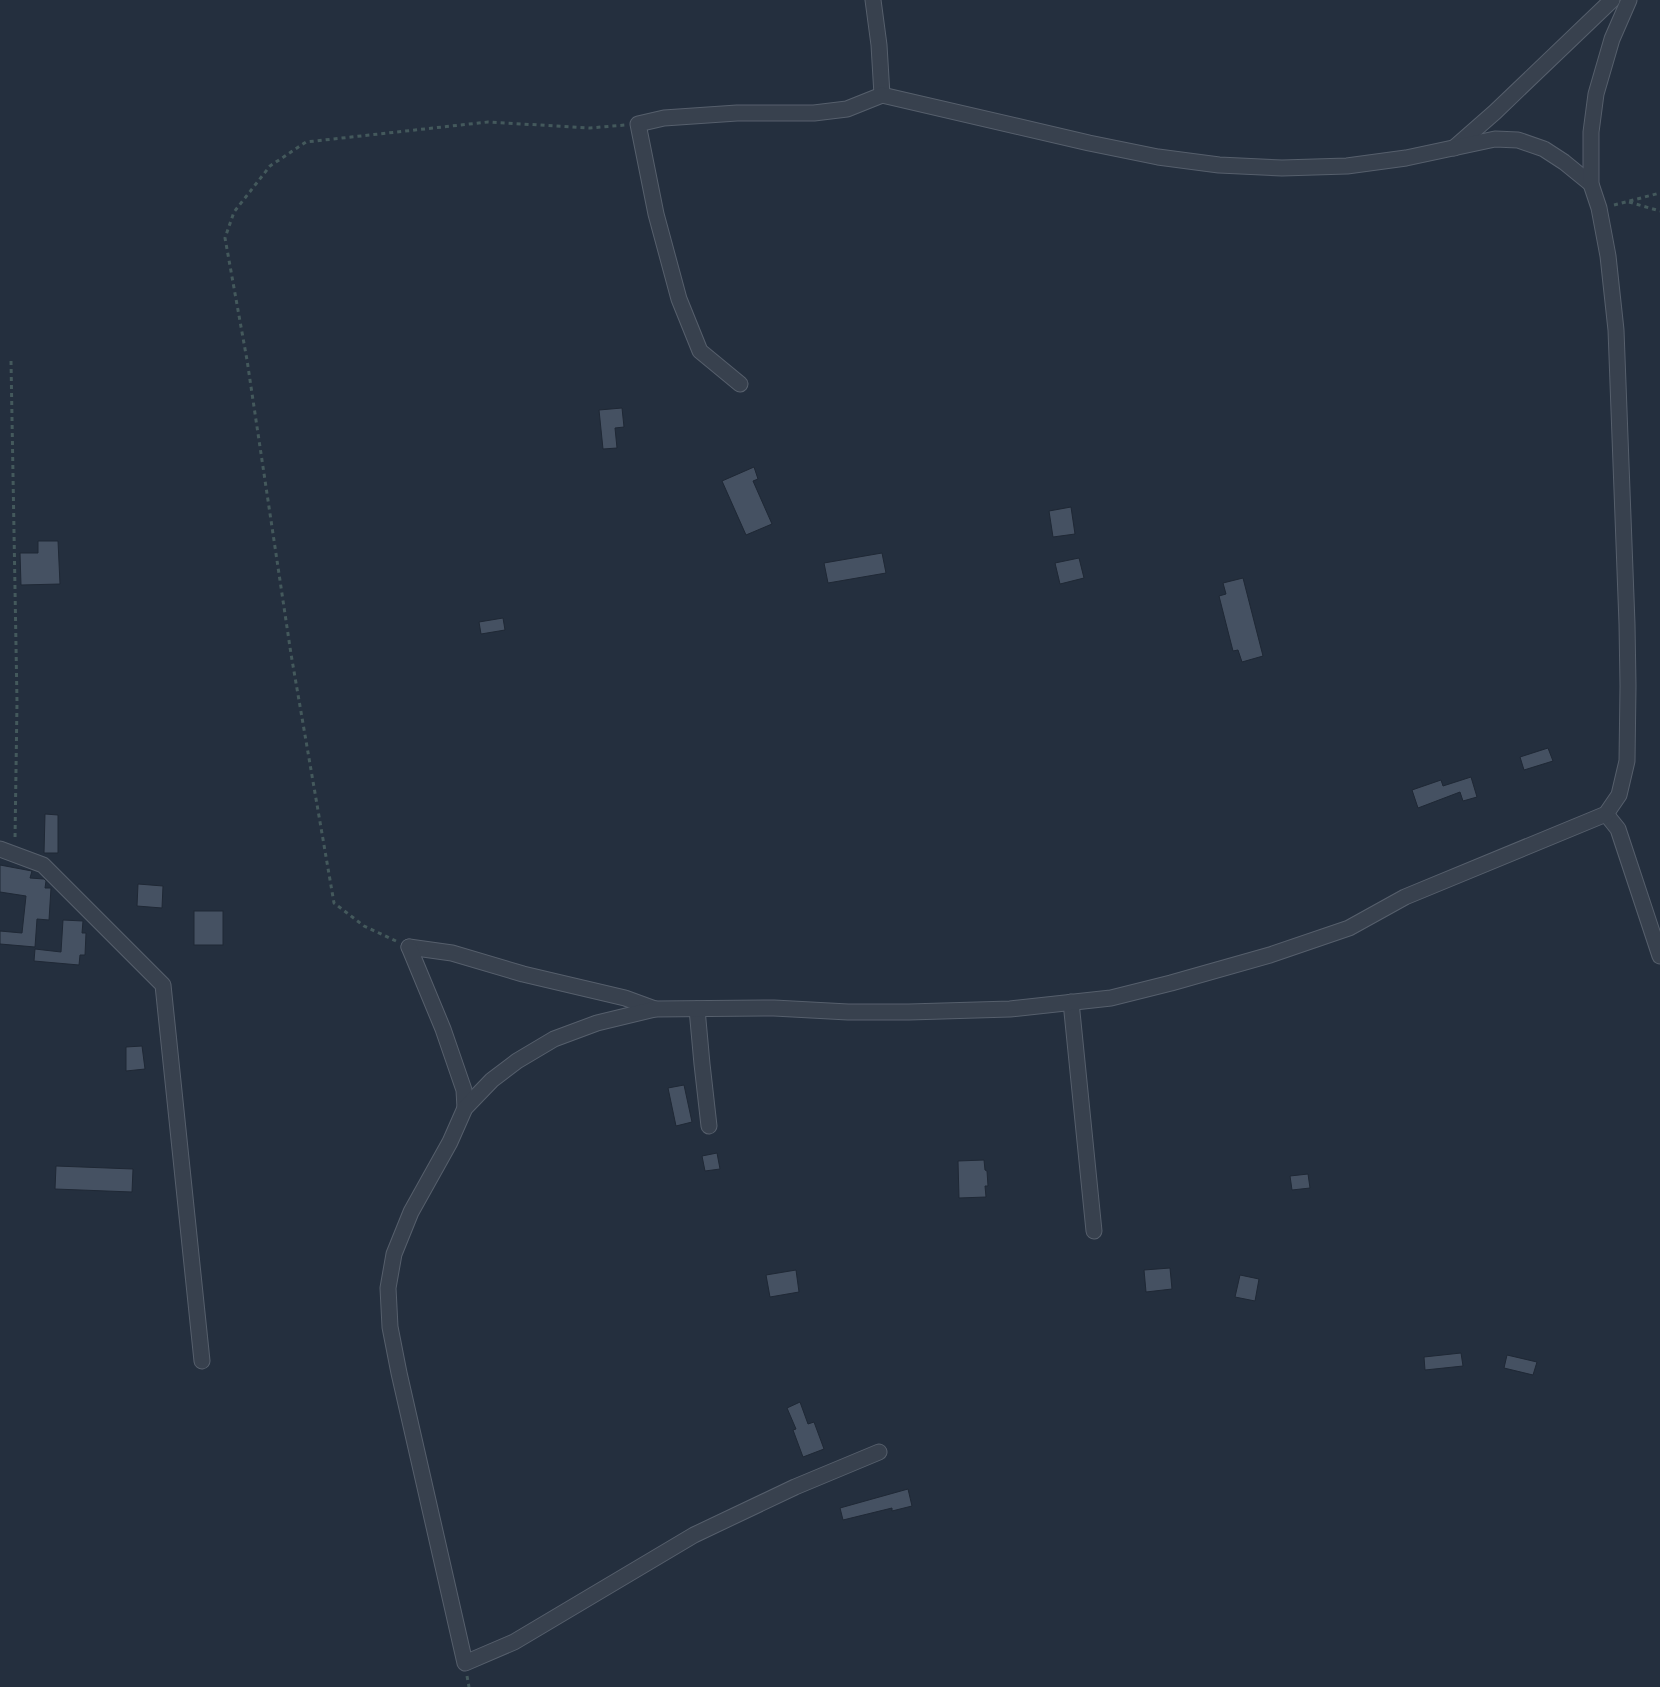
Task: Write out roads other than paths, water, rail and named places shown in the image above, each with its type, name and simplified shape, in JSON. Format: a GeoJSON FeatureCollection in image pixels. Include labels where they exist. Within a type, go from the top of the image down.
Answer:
{"type":"FeatureCollection","features":[{"type":"Feature","properties":{"kind":"street"},"geometry":{"type":"LineString","coordinates":[[873,0],[879,45],[882,95]]}},
{"type":"Feature","properties":{"kind":"street"},"geometry":{"type":"LineString","coordinates":[[1453,149],[1495,112],[1612,0]]}},
{"type":"Feature","properties":{"kind":"street"},"geometry":{"type":"LineString","coordinates":[[879,1452],[794,1487],[694,1535],[514,1642],[465,1663],[390,1326],[388,1288],[394,1254],[411,1212],[450,1142],[465,1108],[492,1080],[523,1057],[554,1039],[597,1023],[655,1009],[774,1008],[848,1012],[909,1012],[1010,1009],[1111,998],[1270,955],[1349,928],[1405,897],[1606,814],[1619,795],[1627,761],[1627,633],[1616,330],[1608,256],[1599,208],[1591,184],[1592,132],[1596,94],[1612,39],[1629,0]]}},
{"type":"Feature","properties":{"kind":"street"},"geometry":{"type":"LineString","coordinates":[[740,384],[700,351],[679,298],[656,214],[638,124],[664,118],[737,113],[814,113],[847,109],[882,95],[1089,143],[1158,157],[1220,166],[1282,168],[1347,166],[1406,158],[1496,139],[1518,140],[1544,149],[1564,162],[1591,184]]}},
{"type":"Feature","properties":{"kind":"street"},"geometry":{"type":"LineString","coordinates":[[1606,814],[1618,829],[1660,956]]}},
{"type":"Feature","properties":{"kind":"street"},"geometry":{"type":"LineString","coordinates":[[0,849],[43,865],[163,985],[202,1361]]}},
{"type":"Feature","properties":{"kind":"street"},"geometry":{"type":"LineString","coordinates":[[465,1108],[464,1090],[450,1047],[409,947],[452,953],[523,974],[625,998],[655,1009]]}},
{"type":"Feature","properties":{"kind":"street"},"geometry":{"type":"LineString","coordinates":[[1071,1002],[1094,1231]]}},
{"type":"Feature","properties":{"kind":"street"},"geometry":{"type":"LineString","coordinates":[[698,1009],[709,1126]]}}]}
